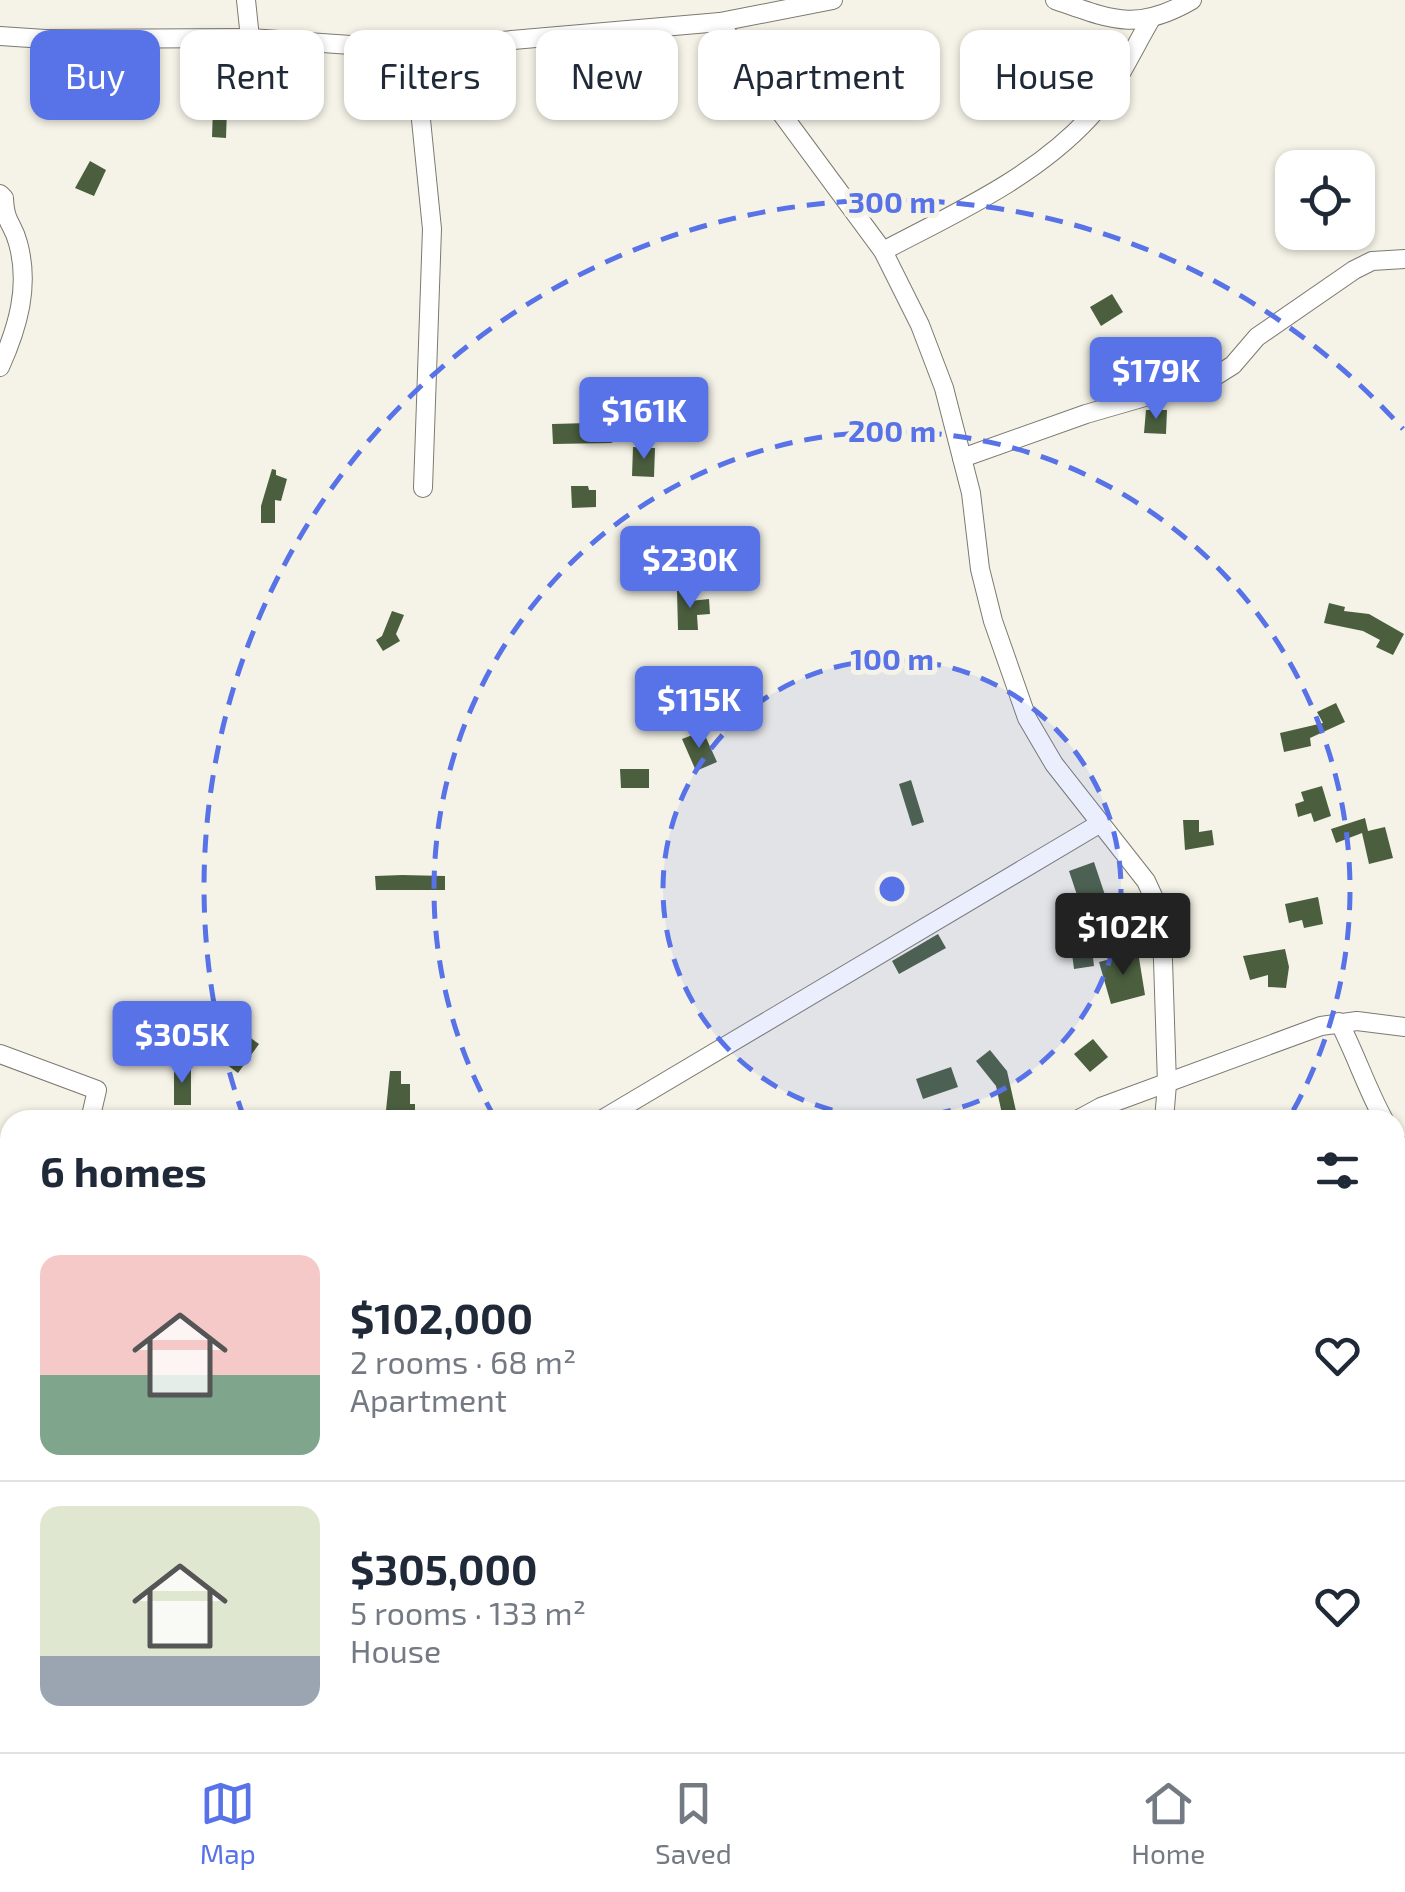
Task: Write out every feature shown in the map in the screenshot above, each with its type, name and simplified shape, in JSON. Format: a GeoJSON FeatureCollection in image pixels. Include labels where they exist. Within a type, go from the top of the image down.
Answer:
{"type":"FeatureCollection","features":[{"type":"Feature","properties":{"kind":"street"},"geometry":{"type":"LineString","coordinates":[[246,0],[249,30]]}},
{"type":"Feature","properties":{"kind":"street"},"geometry":{"type":"LineString","coordinates":[[1055,0],[1120,21],[1152,19],[1192,0]]}},
{"type":"Feature","properties":{"kind":"street"},"geometry":{"type":"LineString","coordinates":[[516,40],[720,22],[825,1]]}},
{"type":"Feature","properties":{"kind":"street"},"geometry":{"type":"LineString","coordinates":[[883,251],[1001,187],[1052,152],[1092,115],[1152,19]]}},
{"type":"Feature","properties":{"kind":"street"},"geometry":{"type":"LineString","coordinates":[[720,22],[802,144],[883,251],[920,325],[938,372],[971,492],[980,569],[1015,688],[1037,738],[1146,881],[1158,907],[1162,929],[1165,1110]]}},
{"type":"Feature","properties":{"kind":"street"},"geometry":{"type":"LineString","coordinates":[[0,36],[180,38]]}},
{"type":"Feature","properties":{"kind":"street"},"geometry":{"type":"LineString","coordinates":[[421,120],[432,228],[423,488]]}},
{"type":"Feature","properties":{"kind":"street"},"geometry":{"type":"LineString","coordinates":[[0,194],[4,198],[6,221],[18,243],[23,277],[20,316],[0,367]]}},
{"type":"Feature","properties":{"kind":"street"},"geometry":{"type":"LineString","coordinates":[[962,458],[1086,414],[1214,377],[1232,365],[1257,337],[1354,270],[1372,260],[1405,259]]}},
{"type":"Feature","properties":{"kind":"street"},"geometry":{"type":"LineString","coordinates":[[618,1110],[1100,824]]}},
{"type":"Feature","properties":{"kind":"street"},"geometry":{"type":"LineString","coordinates":[[1339,1022],[1379,1110]]}},
{"type":"Feature","properties":{"kind":"street"},"geometry":{"type":"LineString","coordinates":[[1095,1110],[1320,1026],[1339,1022],[1405,1027]]}},
{"type":"Feature","properties":{"kind":"street"},"geometry":{"type":"LineString","coordinates":[[0,1054],[97,1090],[92,1110]]}},
{"type":"Feature","properties":{"kind":"street"},"geometry":{"type":"LineString","coordinates":[[0,1652],[0,1668]]}},
{"type":"Feature","properties":{"kind":"building"},"geometry":{"type":"Polygon","coordinates":[[[213,120],[227,120],[226,138],[212,137],[213,120]]]}},
{"type":"Feature","properties":{"kind":"building"},"geometry":{"type":"Polygon","coordinates":[[[90,161],[106,170],[94,196],[75,188],[90,161]]]}},
{"type":"Feature","properties":{"kind":"building"},"geometry":{"type":"Polygon","coordinates":[[[1112,294],[1123,312],[1101,326],[1090,307],[1112,294]]]}},
{"type":"Feature","properties":{"kind":"building"},"geometry":{"type":"Polygon","coordinates":[[[1146,410],[1167,410],[1166,434],[1144,433],[1146,410]]]}},
{"type":"Feature","properties":{"kind":"building"},"geometry":{"type":"Polygon","coordinates":[[[589,423],[589,436],[613,426],[619,439],[611,443],[553,444],[552,424],[589,423]]]}},
{"type":"Feature","properties":{"kind":"building"},"geometry":{"type":"Polygon","coordinates":[[[633,447],[655,448],[654,477],[632,476],[633,447]]]}},
{"type":"Feature","properties":{"kind":"building"},"geometry":{"type":"Polygon","coordinates":[[[272,469],[287,479],[281,501],[275,500],[275,523],[261,523],[261,506],[272,469]]]}},
{"type":"Feature","properties":{"kind":"building"},"geometry":{"type":"Polygon","coordinates":[[[571,486],[596,490],[596,507],[572,508],[571,486]]]}},
{"type":"Feature","properties":{"kind":"building"},"geometry":{"type":"Polygon","coordinates":[[[677,590],[690,590],[690,601],[709,599],[710,614],[697,615],[698,630],[678,630],[677,590]]]}},
{"type":"Feature","properties":{"kind":"building"},"geometry":{"type":"Polygon","coordinates":[[[1329,603],[1345,607],[1344,611],[1369,614],[1404,634],[1393,655],[1376,647],[1380,640],[1363,631],[1324,623],[1329,603]]]}},
{"type":"Feature","properties":{"kind":"building"},"geometry":{"type":"Polygon","coordinates":[[[392,611],[404,615],[396,634],[400,641],[383,651],[376,640],[382,636],[392,611]]]}},
{"type":"Feature","properties":{"kind":"building"},"geometry":{"type":"Polygon","coordinates":[[[1336,703],[1345,722],[1310,738],[1311,746],[1284,752],[1280,733],[1323,723],[1317,712],[1336,703]]]}},
{"type":"Feature","properties":{"kind":"building"},"geometry":{"type":"Polygon","coordinates":[[[703,731],[717,762],[696,771],[682,739],[703,731]]]}},
{"type":"Feature","properties":{"kind":"building"},"geometry":{"type":"Polygon","coordinates":[[[620,769],[649,769],[649,788],[621,788],[620,769]]]}},
{"type":"Feature","properties":{"kind":"building"},"geometry":{"type":"Polygon","coordinates":[[[911,780],[924,822],[912,826],[899,784],[911,780]]]}},
{"type":"Feature","properties":{"kind":"building"},"geometry":{"type":"Polygon","coordinates":[[[1322,786],[1331,816],[1314,822],[1311,813],[1298,817],[1295,804],[1304,801],[1301,792],[1322,786]]]}},
{"type":"Feature","properties":{"kind":"building"},"geometry":{"type":"Polygon","coordinates":[[[1365,818],[1368,831],[1385,827],[1393,858],[1369,864],[1362,833],[1336,843],[1331,829],[1365,818]]]}},
{"type":"Feature","properties":{"kind":"building"},"geometry":{"type":"Polygon","coordinates":[[[1183,820],[1199,820],[1199,832],[1212,830],[1214,845],[1185,850],[1183,820]]]}},
{"type":"Feature","properties":{"kind":"building"},"geometry":{"type":"Polygon","coordinates":[[[1094,862],[1106,898],[1116,895],[1122,911],[1089,924],[1094,966],[1074,969],[1071,946],[1076,945],[1066,905],[1079,901],[1069,871],[1094,862]]]}},
{"type":"Feature","properties":{"kind":"building"},"geometry":{"type":"Polygon","coordinates":[[[375,876],[445,876],[445,890],[376,890],[375,876]]]}},
{"type":"Feature","properties":{"kind":"building"},"geometry":{"type":"Polygon","coordinates":[[[1318,897],[1323,924],[1304,928],[1302,920],[1289,923],[1285,904],[1318,897]]]}},
{"type":"Feature","properties":{"kind":"building"},"geometry":{"type":"Polygon","coordinates":[[[938,934],[946,948],[899,974],[892,961],[938,934]]]}},
{"type":"Feature","properties":{"kind":"building"},"geometry":{"type":"Polygon","coordinates":[[[1285,949],[1289,967],[1286,988],[1268,987],[1268,975],[1250,980],[1243,956],[1285,949]]]}},
{"type":"Feature","properties":{"kind":"building"},"geometry":{"type":"Polygon","coordinates":[[[1138,952],[1145,995],[1111,1004],[1099,962],[1138,952]]]}},
{"type":"Feature","properties":{"kind":"building"},"geometry":{"type":"Polygon","coordinates":[[[231,1024],[259,1044],[238,1073],[210,1052],[231,1024]]]}},
{"type":"Feature","properties":{"kind":"building"},"geometry":{"type":"Polygon","coordinates":[[[1093,1039],[1108,1057],[1090,1072],[1074,1054],[1093,1039]]]}},
{"type":"Feature","properties":{"kind":"building"},"geometry":{"type":"Polygon","coordinates":[[[990,1050],[1007,1071],[1016,1110],[1001,1110],[996,1086],[976,1061],[990,1050]]]}},
{"type":"Feature","properties":{"kind":"building"},"geometry":{"type":"Polygon","coordinates":[[[174,1066],[191,1066],[191,1105],[174,1105],[174,1066]]]}},
{"type":"Feature","properties":{"kind":"building"},"geometry":{"type":"Polygon","coordinates":[[[951,1067],[958,1087],[923,1099],[916,1079],[951,1067]]]}},
{"type":"Feature","properties":{"kind":"building"},"geometry":{"type":"Polygon","coordinates":[[[390,1071],[401,1071],[401,1084],[410,1084],[410,1104],[415,1104],[415,1110],[386,1110],[390,1071]]]}}]}
